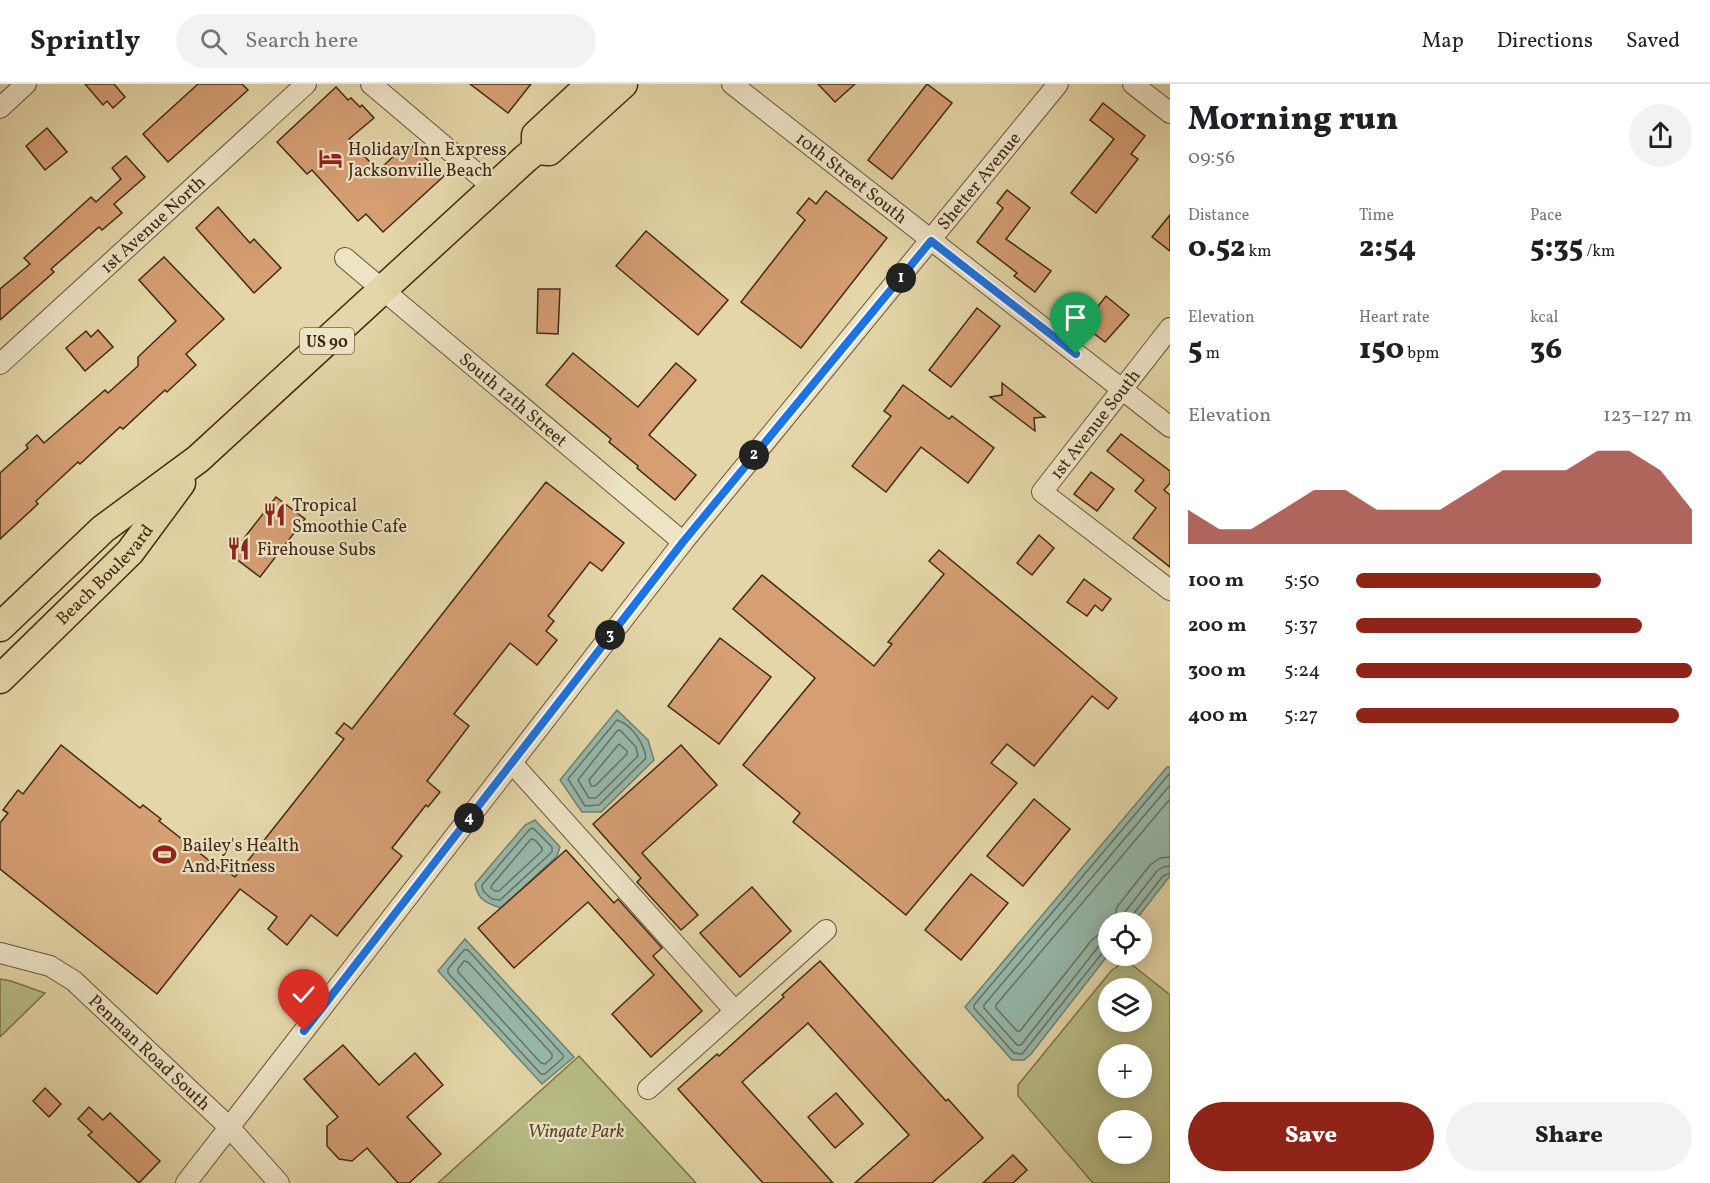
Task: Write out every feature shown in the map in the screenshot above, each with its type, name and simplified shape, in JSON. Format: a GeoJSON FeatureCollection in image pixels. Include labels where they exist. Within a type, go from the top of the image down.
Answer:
{"type":"FeatureCollection","features":[{"type":"Feature","properties":{"kind":"highway","name":"US 90"},"geometry":{"type":"LineString","coordinates":[[0,627],[103,529],[198,459],[536,150],[549,151],[613,85]]}},
{"type":"Feature","properties":{"kind":"highway","name":"Beach Boulevard"},"geometry":{"type":"LineString","coordinates":[[0,679],[130,552],[198,459]]}},
{"type":"Feature","properties":{"kind":"street"},"geometry":{"type":"LineString","coordinates":[[0,108],[26,84]]}},
{"type":"Feature","properties":{"kind":"street","name":"1st Avenue North"},"geometry":{"type":"LineString","coordinates":[[0,364],[306,84]]}},
{"type":"Feature","properties":{"kind":"street"},"geometry":{"type":"LineString","coordinates":[[371,84],[494,188]]}},
{"type":"Feature","properties":{"kind":"street","name":"10th Street South"},"geometry":{"type":"LineString","coordinates":[[732,84],[1170,427]]}},
{"type":"Feature","properties":{"kind":"street","name":"Shetter Avenue"},"geometry":{"type":"LineString","coordinates":[[186,1183],[683,542],[1058,84]]}},
{"type":"Feature","properties":{"kind":"street"},"geometry":{"type":"LineString","coordinates":[[1133,84],[1170,113]]}},
{"type":"Feature","properties":{"kind":"street","name":"South 12th Street"},"geometry":{"type":"LineString","coordinates":[[345,258],[683,542]]}},
{"type":"Feature","properties":{"kind":"street","name":"1st Avenue South"},"geometry":{"type":"LineString","coordinates":[[1170,328],[1042,492],[1170,590]]}},
{"type":"Feature","properties":{"kind":"street"},"geometry":{"type":"LineString","coordinates":[[512,763],[735,1011]]}},
{"type":"Feature","properties":{"kind":"street"},"geometry":{"type":"LineString","coordinates":[[648,1089],[826,930]]}},
{"type":"Feature","properties":{"kind":"street","name":"Penman Road South"},"geometry":{"type":"LineString","coordinates":[[0,953],[50,966],[74,981],[229,1127],[279,1183]]}},
{"type":"Feature","properties":{"kind":"green space"},"geometry":{"type":"Polygon","coordinates":[[[1118,966],[1134,966],[1149,978],[1105,978],[1118,966]]]}},
{"type":"Feature","properties":{"kind":"green space"},"geometry":{"type":"Polygon","coordinates":[[[0,979],[45,993],[0,1037],[0,979]]]}},
{"type":"Feature","properties":{"kind":"green space"},"geometry":{"type":"Polygon","coordinates":[[[1152,981],[1170,995],[1170,1183],[1093,1183],[1018,1096],[1018,1085],[1098,987],[1098,1032],[1152,1032],[1152,981]]]}},
{"type":"Feature","properties":{"kind":"green space","name":"Wingate Park"},"geometry":{"type":"Polygon","coordinates":[[[579,1056],[696,1183],[438,1183],[579,1056]]]}},
{"type":"Feature","properties":{"kind":"water"},"geometry":{"type":"Polygon","coordinates":[[[617,710],[648,740],[654,760],[601,812],[582,812],[560,780],[617,710]]]}},
{"type":"Feature","properties":{"kind":"water"},"geometry":{"type":"Polygon","coordinates":[[[1167,767],[1170,767],[1170,876],[1142,912],[1098,912],[1099,966],[1031,1054],[1024,1060],[1012,1060],[965,1007],[1167,767]]]}},
{"type":"Feature","properties":{"kind":"water"},"geometry":{"type":"Polygon","coordinates":[[[535,820],[560,847],[557,856],[501,908],[487,902],[478,894],[475,884],[525,825],[535,820]]]}},
{"type":"Feature","properties":{"kind":"water"},"geometry":{"type":"Polygon","coordinates":[[[465,939],[574,1057],[542,1084],[438,971],[465,939]]]}},
{"type":"Feature","properties":{"kind":"building"},"geometry":{"type":"Polygon","coordinates":[[[85,84],[114,84],[125,97],[113,108],[107,101],[103,105],[85,84]]]}},
{"type":"Feature","properties":{"kind":"building"},"geometry":{"type":"Polygon","coordinates":[[[198,84],[242,84],[248,90],[168,162],[143,134],[198,84]]]}},
{"type":"Feature","properties":{"kind":"building"},"geometry":{"type":"Polygon","coordinates":[[[470,84],[531,84],[508,113],[470,84]]]}},
{"type":"Feature","properties":{"kind":"building"},"geometry":{"type":"Polygon","coordinates":[[[818,84],[855,84],[835,102],[818,84]]]}},
{"type":"Feature","properties":{"kind":"building"},"geometry":{"type":"Polygon","coordinates":[[[927,84],[952,103],[892,179],[868,160],[927,84]]]}},
{"type":"Feature","properties":{"kind":"building","name":"Holiday Inn Express Jacksonville Beach"},"geometry":{"type":"Polygon","coordinates":[[[336,87],[348,100],[351,98],[360,107],[362,105],[374,118],[349,139],[378,171],[404,146],[408,151],[413,146],[444,176],[383,232],[366,214],[358,221],[312,170],[307,174],[277,142],[336,87]]]}},
{"type":"Feature","properties":{"kind":"building"},"geometry":{"type":"Polygon","coordinates":[[[1103,103],[1145,136],[1131,154],[1138,159],[1096,213],[1071,193],[1114,139],[1090,120],[1103,103]]]}},
{"type":"Feature","properties":{"kind":"building"},"geometry":{"type":"Polygon","coordinates":[[[47,128],[67,152],[45,170],[26,146],[47,128]]]}},
{"type":"Feature","properties":{"kind":"building"},"geometry":{"type":"Polygon","coordinates":[[[126,156],[145,177],[114,204],[122,213],[102,230],[99,227],[51,269],[54,272],[0,320],[0,289],[30,264],[24,258],[91,197],[96,202],[121,179],[112,168],[126,156]]]}},
{"type":"Feature","properties":{"kind":"building"},"geometry":{"type":"Polygon","coordinates":[[[1007,190],[1030,208],[1006,239],[1051,271],[1035,292],[1014,276],[1017,273],[977,242],[1003,208],[997,203],[1007,190]]]}},
{"type":"Feature","properties":{"kind":"building"},"geometry":{"type":"Polygon","coordinates":[[[826,191],[887,238],[801,348],[741,302],[805,220],[797,213],[809,198],[816,204],[826,191]]]}},
{"type":"Feature","properties":{"kind":"building"},"geometry":{"type":"Polygon","coordinates":[[[218,207],[250,243],[254,239],[281,268],[254,293],[196,228],[218,207]]]}},
{"type":"Feature","properties":{"kind":"building"},"geometry":{"type":"Polygon","coordinates":[[[1170,215],[1170,251],[1152,237],[1170,215]]]}},
{"type":"Feature","properties":{"kind":"building"},"geometry":{"type":"Polygon","coordinates":[[[646,231],[728,300],[698,335],[616,266],[646,231]]]}},
{"type":"Feature","properties":{"kind":"building"},"geometry":{"type":"Polygon","coordinates":[[[164,257],[224,319],[186,354],[196,365],[123,429],[120,427],[80,464],[78,462],[0,539],[0,473],[28,448],[26,445],[37,435],[44,443],[105,390],[108,393],[138,366],[138,357],[176,321],[139,280],[164,257]]]}},
{"type":"Feature","properties":{"kind":"building"},"geometry":{"type":"Polygon","coordinates":[[[538,289],[560,289],[558,334],[537,333],[538,289]]]}},
{"type":"Feature","properties":{"kind":"building"},"geometry":{"type":"Polygon","coordinates":[[[1106,296],[1129,315],[1105,342],[1083,325],[1106,296]]]}},
{"type":"Feature","properties":{"kind":"building"},"geometry":{"type":"Polygon","coordinates":[[[977,308],[1000,326],[951,387],[929,370],[977,308]]]}},
{"type":"Feature","properties":{"kind":"building"},"geometry":{"type":"Polygon","coordinates":[[[98,330],[113,347],[85,371],[66,348],[86,331],[91,337],[98,330]]]}},
{"type":"Feature","properties":{"kind":"building"},"geometry":{"type":"Polygon","coordinates":[[[573,353],[638,407],[676,363],[696,380],[649,435],[696,475],[675,500],[609,442],[611,439],[546,385],[573,353]]]}},
{"type":"Feature","properties":{"kind":"building"},"geometry":{"type":"Polygon","coordinates":[[[1002,383],[1045,417],[1034,418],[1035,431],[990,397],[1002,395],[1002,383]]]}},
{"type":"Feature","properties":{"kind":"building"},"geometry":{"type":"Polygon","coordinates":[[[903,385],[949,419],[952,416],[994,448],[968,483],[921,447],[886,492],[852,466],[891,416],[884,411],[903,385]]]}},
{"type":"Feature","properties":{"kind":"building"},"geometry":{"type":"Polygon","coordinates":[[[1121,434],[1170,471],[1170,483],[1164,490],[1170,495],[1170,567],[1133,538],[1156,508],[1135,491],[1144,480],[1107,451],[1121,434]]]}},
{"type":"Feature","properties":{"kind":"building"},"geometry":{"type":"Polygon","coordinates":[[[1091,472],[1114,489],[1097,511],[1074,494],[1091,472]]]}},
{"type":"Feature","properties":{"kind":"building"},"geometry":{"type":"Polygon","coordinates":[[[546,482],[624,543],[602,571],[590,562],[548,616],[554,621],[546,631],[557,640],[537,665],[510,643],[454,714],[469,726],[427,781],[440,792],[428,807],[426,805],[392,848],[402,856],[337,936],[311,915],[287,945],[268,929],[277,917],[240,889],[157,994],[0,869],[0,823],[8,813],[3,810],[18,790],[23,794],[61,745],[140,808],[143,805],[161,819],[159,821],[225,873],[227,871],[235,877],[344,739],[336,733],[344,723],[352,729],[546,482]]]}},
{"type":"Feature","properties":{"kind":"building"},"geometry":{"type":"Polygon","coordinates":[[[276,497],[305,519],[260,577],[231,555],[276,497]]]}},
{"type":"Feature","properties":{"kind":"building"},"geometry":{"type":"Polygon","coordinates":[[[1039,535],[1054,548],[1032,575],[1017,563],[1039,535]]]}},
{"type":"Feature","properties":{"kind":"building"},"geometry":{"type":"Polygon","coordinates":[[[939,550],[1117,698],[1108,709],[1092,696],[1034,766],[1007,744],[991,763],[1017,783],[906,915],[793,822],[800,813],[743,765],[815,678],[733,609],[762,575],[874,666],[892,644],[888,642],[944,574],[929,561],[939,550]]]}},
{"type":"Feature","properties":{"kind":"building"},"geometry":{"type":"Polygon","coordinates":[[[1084,579],[1111,599],[1102,611],[1095,605],[1087,616],[1067,602],[1084,579]]]}},
{"type":"Feature","properties":{"kind":"building"},"geometry":{"type":"Polygon","coordinates":[[[720,638],[771,677],[719,744],[668,706],[720,638]]]}},
{"type":"Feature","properties":{"kind":"building"},"geometry":{"type":"Polygon","coordinates":[[[681,745],[717,785],[642,853],[698,915],[681,930],[637,882],[641,878],[593,824],[681,745]]]}},
{"type":"Feature","properties":{"kind":"building"},"geometry":{"type":"Polygon","coordinates":[[[1034,799],[1070,829],[1023,886],[987,856],[1034,799]]]}},
{"type":"Feature","properties":{"kind":"building"},"geometry":{"type":"Polygon","coordinates":[[[566,850],[614,903],[618,899],[662,948],[653,956],[702,1011],[651,1057],[612,1014],[654,975],[588,902],[514,968],[478,928],[566,850]]]}},
{"type":"Feature","properties":{"kind":"building"},"geometry":{"type":"Polygon","coordinates":[[[971,874],[1008,903],[961,960],[925,930],[971,874]]]}},
{"type":"Feature","properties":{"kind":"building"},"geometry":{"type":"Polygon","coordinates":[[[752,887],[791,931],[740,977],[700,933],[752,887]]]}},
{"type":"Feature","properties":{"kind":"building"},"geometry":{"type":"Polygon","coordinates":[[[820,961],[946,1101],[948,1099],[983,1138],[932,1183],[855,1183],[909,1135],[808,1023],[742,1082],[833,1183],[763,1183],[678,1089],[717,1054],[719,1056],[820,961]]]}},
{"type":"Feature","properties":{"kind":"building"},"geometry":{"type":"Polygon","coordinates":[[[343,1045],[379,1085],[415,1053],[443,1085],[407,1117],[441,1154],[409,1183],[398,1183],[367,1148],[352,1161],[339,1159],[327,1146],[327,1126],[338,1117],[304,1079],[343,1045]]]}},
{"type":"Feature","properties":{"kind":"building"},"geometry":{"type":"Polygon","coordinates":[[[45,1088],[61,1104],[49,1117],[33,1101],[45,1088]]]}},
{"type":"Feature","properties":{"kind":"building"},"geometry":{"type":"Polygon","coordinates":[[[836,1093],[863,1124],[835,1148],[808,1117],[836,1093]]]}},
{"type":"Feature","properties":{"kind":"building"},"geometry":{"type":"Polygon","coordinates":[[[89,1107],[103,1120],[110,1113],[160,1161],[139,1183],[88,1135],[92,1132],[78,1119],[89,1107]]]}},
{"type":"Feature","properties":{"kind":"building"},"geometry":{"type":"Polygon","coordinates":[[[1013,1155],[1027,1170],[1013,1183],[983,1183],[1013,1155]]]}},
{"type":"Feature","properties":{"kind":"place","name":"Holiday Inn Express Jacksonville Beach"},"geometry":{"type":"Point","coordinates":[330,159]}},
{"type":"Feature","properties":{"kind":"place","name":"Tropical Smoothie Cafe"},"geometry":{"type":"Point","coordinates":[274,515]}},
{"type":"Feature","properties":{"kind":"place","name":"Firehouse Subs"},"geometry":{"type":"Point","coordinates":[239,549]}},
{"type":"Feature","properties":{"kind":"place","name":"Bailey's Health And Fitness"},"geometry":{"type":"Point","coordinates":[164,855]}},
{"type":"Feature","properties":{"kind":"route"},"geometry":{"type":"LineString","coordinates":[[304,1031],[683,542],[931,241],[1076,354]]}}]}
